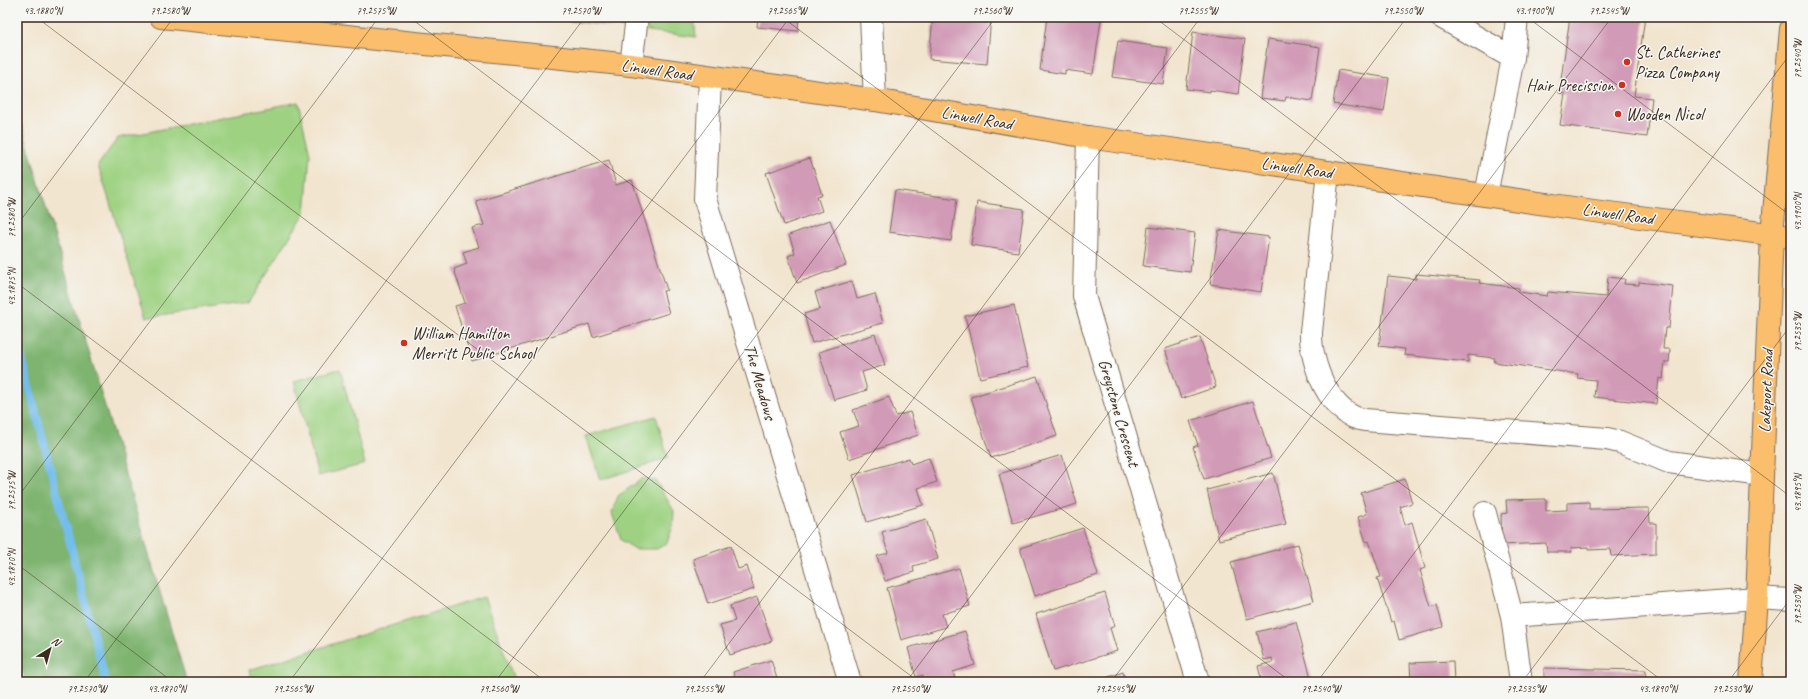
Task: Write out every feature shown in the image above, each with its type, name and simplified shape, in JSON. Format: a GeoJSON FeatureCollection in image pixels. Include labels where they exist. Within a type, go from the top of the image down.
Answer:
{"type":"FeatureCollection","features":[{"type":"Feature","properties":{"kind":"main road","name":"Linwell Road"},"geometry":{"type":"LineString","coordinates":[[161,17],[631,66],[875,100],[1088,137],[1594,212],[1782,235]]}},
{"type":"Feature","properties":{"kind":"main road","name":"Lakeport Road"},"geometry":{"type":"LineString","coordinates":[[1751,682],[1757,598],[1762,475],[1782,235],[1791,29]]}},
{"type":"Feature","properties":{"kind":"street"},"geometry":{"type":"LineString","coordinates":[[631,66],[637,17]]}},
{"type":"Feature","properties":{"kind":"street"},"geometry":{"type":"LineString","coordinates":[[871,17],[875,100]]}},
{"type":"Feature","properties":{"kind":"street"},"geometry":{"type":"LineString","coordinates":[[1441,17],[1513,58]]}},
{"type":"Feature","properties":{"kind":"street"},"geometry":{"type":"LineString","coordinates":[[1486,195],[1513,58],[1517,17]]}},
{"type":"Feature","properties":{"kind":"street","name":"The Meadows"},"geometry":{"type":"LineString","coordinates":[[710,77],[706,199],[850,682]]}},
{"type":"Feature","properties":{"kind":"street","name":"Greystone Crescent"},"geometry":{"type":"LineString","coordinates":[[1088,137],[1084,296],[1198,682]]}},
{"type":"Feature","properties":{"kind":"street"},"geometry":{"type":"LineString","coordinates":[[1328,172],[1311,347],[1313,360],[1320,377],[1336,402],[1348,414],[1365,420],[1607,439],[1620,442],[1669,462],[1762,475]]}},
{"type":"Feature","properties":{"kind":"street"},"geometry":{"type":"LineString","coordinates":[[1485,513],[1512,616],[1521,682]]}},
{"type":"Feature","properties":{"kind":"street"},"geometry":{"type":"LineString","coordinates":[[1512,616],[1757,598],[1791,600]]}},
{"type":"Feature","properties":{"kind":"green space"},"geometry":{"type":"Polygon","coordinates":[[[539,17],[694,17],[696,37],[539,17]]]}},
{"type":"Feature","properties":{"kind":"green space"},"geometry":{"type":"Polygon","coordinates":[[[298,102],[310,154],[305,213],[248,303],[146,318],[98,165],[118,138],[298,102]]]}},
{"type":"Feature","properties":{"kind":"green space"},"geometry":{"type":"Polygon","coordinates":[[[17,109],[187,682],[26,682],[17,653],[17,109]]]}},
{"type":"Feature","properties":{"kind":"green space"},"geometry":{"type":"Polygon","coordinates":[[[340,369],[365,464],[318,476],[294,381],[340,369]]]}},
{"type":"Feature","properties":{"kind":"green space"},"geometry":{"type":"Polygon","coordinates":[[[656,416],[668,458],[600,480],[586,436],[656,416]]]}},
{"type":"Feature","properties":{"kind":"green space"},"geometry":{"type":"Polygon","coordinates":[[[643,478],[656,481],[674,511],[673,526],[667,543],[657,549],[635,549],[621,540],[612,513],[618,496],[643,478]]]}},
{"type":"Feature","properties":{"kind":"green space"},"geometry":{"type":"Polygon","coordinates":[[[484,597],[515,682],[252,682],[249,670],[484,597]]]}},
{"type":"Feature","properties":{"kind":"building"},"geometry":{"type":"Polygon","coordinates":[[[758,17],[799,17],[798,31],[757,27],[758,17]]]}},
{"type":"Feature","properties":{"kind":"building"},"geometry":{"type":"Polygon","coordinates":[[[933,17],[991,17],[987,64],[929,59],[933,17]]]}},
{"type":"Feature","properties":{"kind":"building"},"geometry":{"type":"Polygon","coordinates":[[[1047,17],[1081,17],[1101,20],[1093,74],[1065,70],[1065,74],[1040,70],[1047,17]]]}},
{"type":"Feature","properties":{"kind":"building"},"geometry":{"type":"Polygon","coordinates":[[[1570,17],[1645,17],[1634,96],[1652,98],[1647,137],[1560,125],[1565,94],[1559,93],[1570,17]]]}},
{"type":"Feature","properties":{"kind":"building"},"geometry":{"type":"Polygon","coordinates":[[[1193,32],[1245,39],[1238,94],[1210,90],[1210,92],[1186,89],[1193,32]]]}},
{"type":"Feature","properties":{"kind":"building"},"geometry":{"type":"Polygon","coordinates":[[[1268,39],[1320,47],[1312,101],[1286,97],[1285,101],[1260,98],[1268,39]]]}},
{"type":"Feature","properties":{"kind":"building"},"geometry":{"type":"Polygon","coordinates":[[[1118,41],[1168,48],[1163,84],[1112,77],[1118,41]]]}},
{"type":"Feature","properties":{"kind":"building"},"geometry":{"type":"Polygon","coordinates":[[[1338,70],[1389,78],[1384,112],[1333,104],[1338,70]]]}},
{"type":"Feature","properties":{"kind":"building"},"geometry":{"type":"Polygon","coordinates":[[[810,158],[822,195],[817,196],[822,211],[784,225],[766,173],[810,158]]]}},
{"type":"Feature","properties":{"kind":"building"},"geometry":{"type":"Polygon","coordinates":[[[609,160],[616,185],[632,180],[667,290],[663,291],[669,313],[593,337],[589,324],[472,361],[455,306],[465,303],[454,269],[467,264],[463,252],[479,247],[472,228],[484,225],[476,201],[609,160]]]}},
{"type":"Feature","properties":{"kind":"building"},"geometry":{"type":"Polygon","coordinates":[[[895,190],[957,199],[951,241],[889,232],[895,190]]]}},
{"type":"Feature","properties":{"kind":"building"},"geometry":{"type":"Polygon","coordinates":[[[977,202],[1024,209],[1018,252],[971,245],[977,202]]]}},
{"type":"Feature","properties":{"kind":"building"},"geometry":{"type":"Polygon","coordinates":[[[830,220],[846,265],[797,283],[788,256],[795,253],[789,235],[830,220]]]}},
{"type":"Feature","properties":{"kind":"building"},"geometry":{"type":"Polygon","coordinates":[[[1148,227],[1195,233],[1190,272],[1143,266],[1148,227]]]}},
{"type":"Feature","properties":{"kind":"building"},"geometry":{"type":"Polygon","coordinates":[[[1219,230],[1269,237],[1261,292],[1210,284],[1219,230]]]}},
{"type":"Feature","properties":{"kind":"building"},"geometry":{"type":"Polygon","coordinates":[[[1416,274],[1480,280],[1479,283],[1519,288],[1519,292],[1547,296],[1548,292],[1606,297],[1608,277],[1625,279],[1624,284],[1639,285],[1639,282],[1673,286],[1669,328],[1665,328],[1663,349],[1670,349],[1669,362],[1665,362],[1663,379],[1659,378],[1656,404],[1594,397],[1596,380],[1577,378],[1578,374],[1494,362],[1495,358],[1468,355],[1468,362],[1404,355],[1405,349],[1379,346],[1388,276],[1416,279],[1416,274]]]}},
{"type":"Feature","properties":{"kind":"building"},"geometry":{"type":"Polygon","coordinates":[[[852,281],[857,299],[875,294],[883,323],[812,343],[804,314],[820,309],[815,292],[852,281]]]}},
{"type":"Feature","properties":{"kind":"building"},"geometry":{"type":"Polygon","coordinates":[[[1014,305],[1028,367],[980,378],[965,316],[1014,305]]]}},
{"type":"Feature","properties":{"kind":"building"},"geometry":{"type":"Polygon","coordinates":[[[875,334],[885,365],[862,372],[867,390],[834,400],[819,352],[875,334]]]}},
{"type":"Feature","properties":{"kind":"building"},"geometry":{"type":"Polygon","coordinates":[[[1200,337],[1216,387],[1181,399],[1165,349],[1200,337]]]}},
{"type":"Feature","properties":{"kind":"building"},"geometry":{"type":"Polygon","coordinates":[[[1037,376],[1057,436],[991,458],[971,397],[1037,376]]]}},
{"type":"Feature","properties":{"kind":"building"},"geometry":{"type":"Polygon","coordinates":[[[889,397],[896,416],[910,412],[918,435],[849,459],[840,432],[859,426],[853,410],[889,397]]]}},
{"type":"Feature","properties":{"kind":"building"},"geometry":{"type":"Polygon","coordinates":[[[1253,401],[1271,458],[1204,479],[1193,447],[1198,445],[1190,421],[1253,401]]]}},
{"type":"Feature","properties":{"kind":"building"},"geometry":{"type":"Polygon","coordinates":[[[1062,455],[1077,504],[1013,523],[999,474],[1062,455]]]}},
{"type":"Feature","properties":{"kind":"building"},"geometry":{"type":"Polygon","coordinates":[[[909,458],[911,464],[929,458],[937,482],[918,488],[923,505],[867,522],[853,475],[909,458]]]}},
{"type":"Feature","properties":{"kind":"building"},"geometry":{"type":"Polygon","coordinates":[[[1273,473],[1286,524],[1219,540],[1207,490],[1273,473]]]}},
{"type":"Feature","properties":{"kind":"building"},"geometry":{"type":"Polygon","coordinates":[[[1405,479],[1412,503],[1400,507],[1405,525],[1412,522],[1425,568],[1420,570],[1431,607],[1437,605],[1443,627],[1399,640],[1394,621],[1391,622],[1377,578],[1381,577],[1369,541],[1366,542],[1358,517],[1367,514],[1361,493],[1405,479]]]}},
{"type":"Feature","properties":{"kind":"building"},"geometry":{"type":"Polygon","coordinates":[[[1546,499],[1546,511],[1567,510],[1567,503],[1589,502],[1589,509],[1649,508],[1650,523],[1656,523],[1656,554],[1611,556],[1610,549],[1589,550],[1589,547],[1571,548],[1572,552],[1547,552],[1546,543],[1502,545],[1501,514],[1507,513],[1506,500],[1546,499]]]}},
{"type":"Feature","properties":{"kind":"building"},"geometry":{"type":"Polygon","coordinates":[[[926,519],[938,559],[913,566],[914,572],[885,581],[877,556],[888,553],[882,532],[926,519]]]}},
{"type":"Feature","properties":{"kind":"building"},"geometry":{"type":"Polygon","coordinates":[[[1083,528],[1098,575],[1035,596],[1020,548],[1083,528]]]}},
{"type":"Feature","properties":{"kind":"building"},"geometry":{"type":"Polygon","coordinates":[[[1298,544],[1314,601],[1247,619],[1231,562],[1298,544]]]}},
{"type":"Feature","properties":{"kind":"building"},"geometry":{"type":"Polygon","coordinates":[[[731,546],[738,569],[747,566],[754,589],[708,604],[693,559],[731,546]]]}},
{"type":"Feature","properties":{"kind":"building"},"geometry":{"type":"Polygon","coordinates":[[[959,568],[970,606],[942,614],[946,627],[901,640],[887,588],[959,568]]]}},
{"type":"Feature","properties":{"kind":"building"},"geometry":{"type":"Polygon","coordinates":[[[1105,593],[1115,626],[1110,628],[1117,651],[1053,671],[1036,614],[1105,593]]]}},
{"type":"Feature","properties":{"kind":"building"},"geometry":{"type":"Polygon","coordinates":[[[757,597],[772,641],[730,655],[720,625],[735,621],[730,606],[757,597]]]}},
{"type":"Feature","properties":{"kind":"building"},"geometry":{"type":"Polygon","coordinates":[[[1296,622],[1311,678],[1298,682],[1262,682],[1258,666],[1273,662],[1272,658],[1264,660],[1257,632],[1296,622]]]}},
{"type":"Feature","properties":{"kind":"building"},"geometry":{"type":"Polygon","coordinates":[[[965,631],[975,665],[953,672],[956,682],[925,682],[923,675],[916,677],[908,648],[965,631]]]}},
{"type":"Feature","properties":{"kind":"building"},"geometry":{"type":"Polygon","coordinates":[[[771,660],[778,682],[736,682],[733,672],[771,660]]]}},
{"type":"Feature","properties":{"kind":"building"},"geometry":{"type":"Polygon","coordinates":[[[1453,661],[1454,682],[1411,682],[1410,663],[1453,661]]]}},
{"type":"Feature","properties":{"kind":"building"},"geometry":{"type":"Polygon","coordinates":[[[1544,668],[1646,670],[1645,682],[1544,682],[1544,668]]]}},
{"type":"Feature","properties":{"kind":"building"},"geometry":{"type":"Polygon","coordinates":[[[1123,672],[1126,682],[1094,682],[1123,672]]]}},
{"type":"Feature","properties":{"kind":"waterway"},"geometry":{"type":"LineString","coordinates":[[17,339],[106,682]]}},
{"type":"Feature","properties":{"kind":"place","name":"St. Catherines Pizza Company"},"geometry":{"type":"Point","coordinates":[1627,62]}},
{"type":"Feature","properties":{"kind":"place","name":"Hair Precission"},"geometry":{"type":"Point","coordinates":[1622,85]}},
{"type":"Feature","properties":{"kind":"place","name":"Wooden Nicol"},"geometry":{"type":"Point","coordinates":[1618,114]}},
{"type":"Feature","properties":{"kind":"place","name":"William Hamilton Merritt Public School"},"geometry":{"type":"Point","coordinates":[404,343]}}]}
